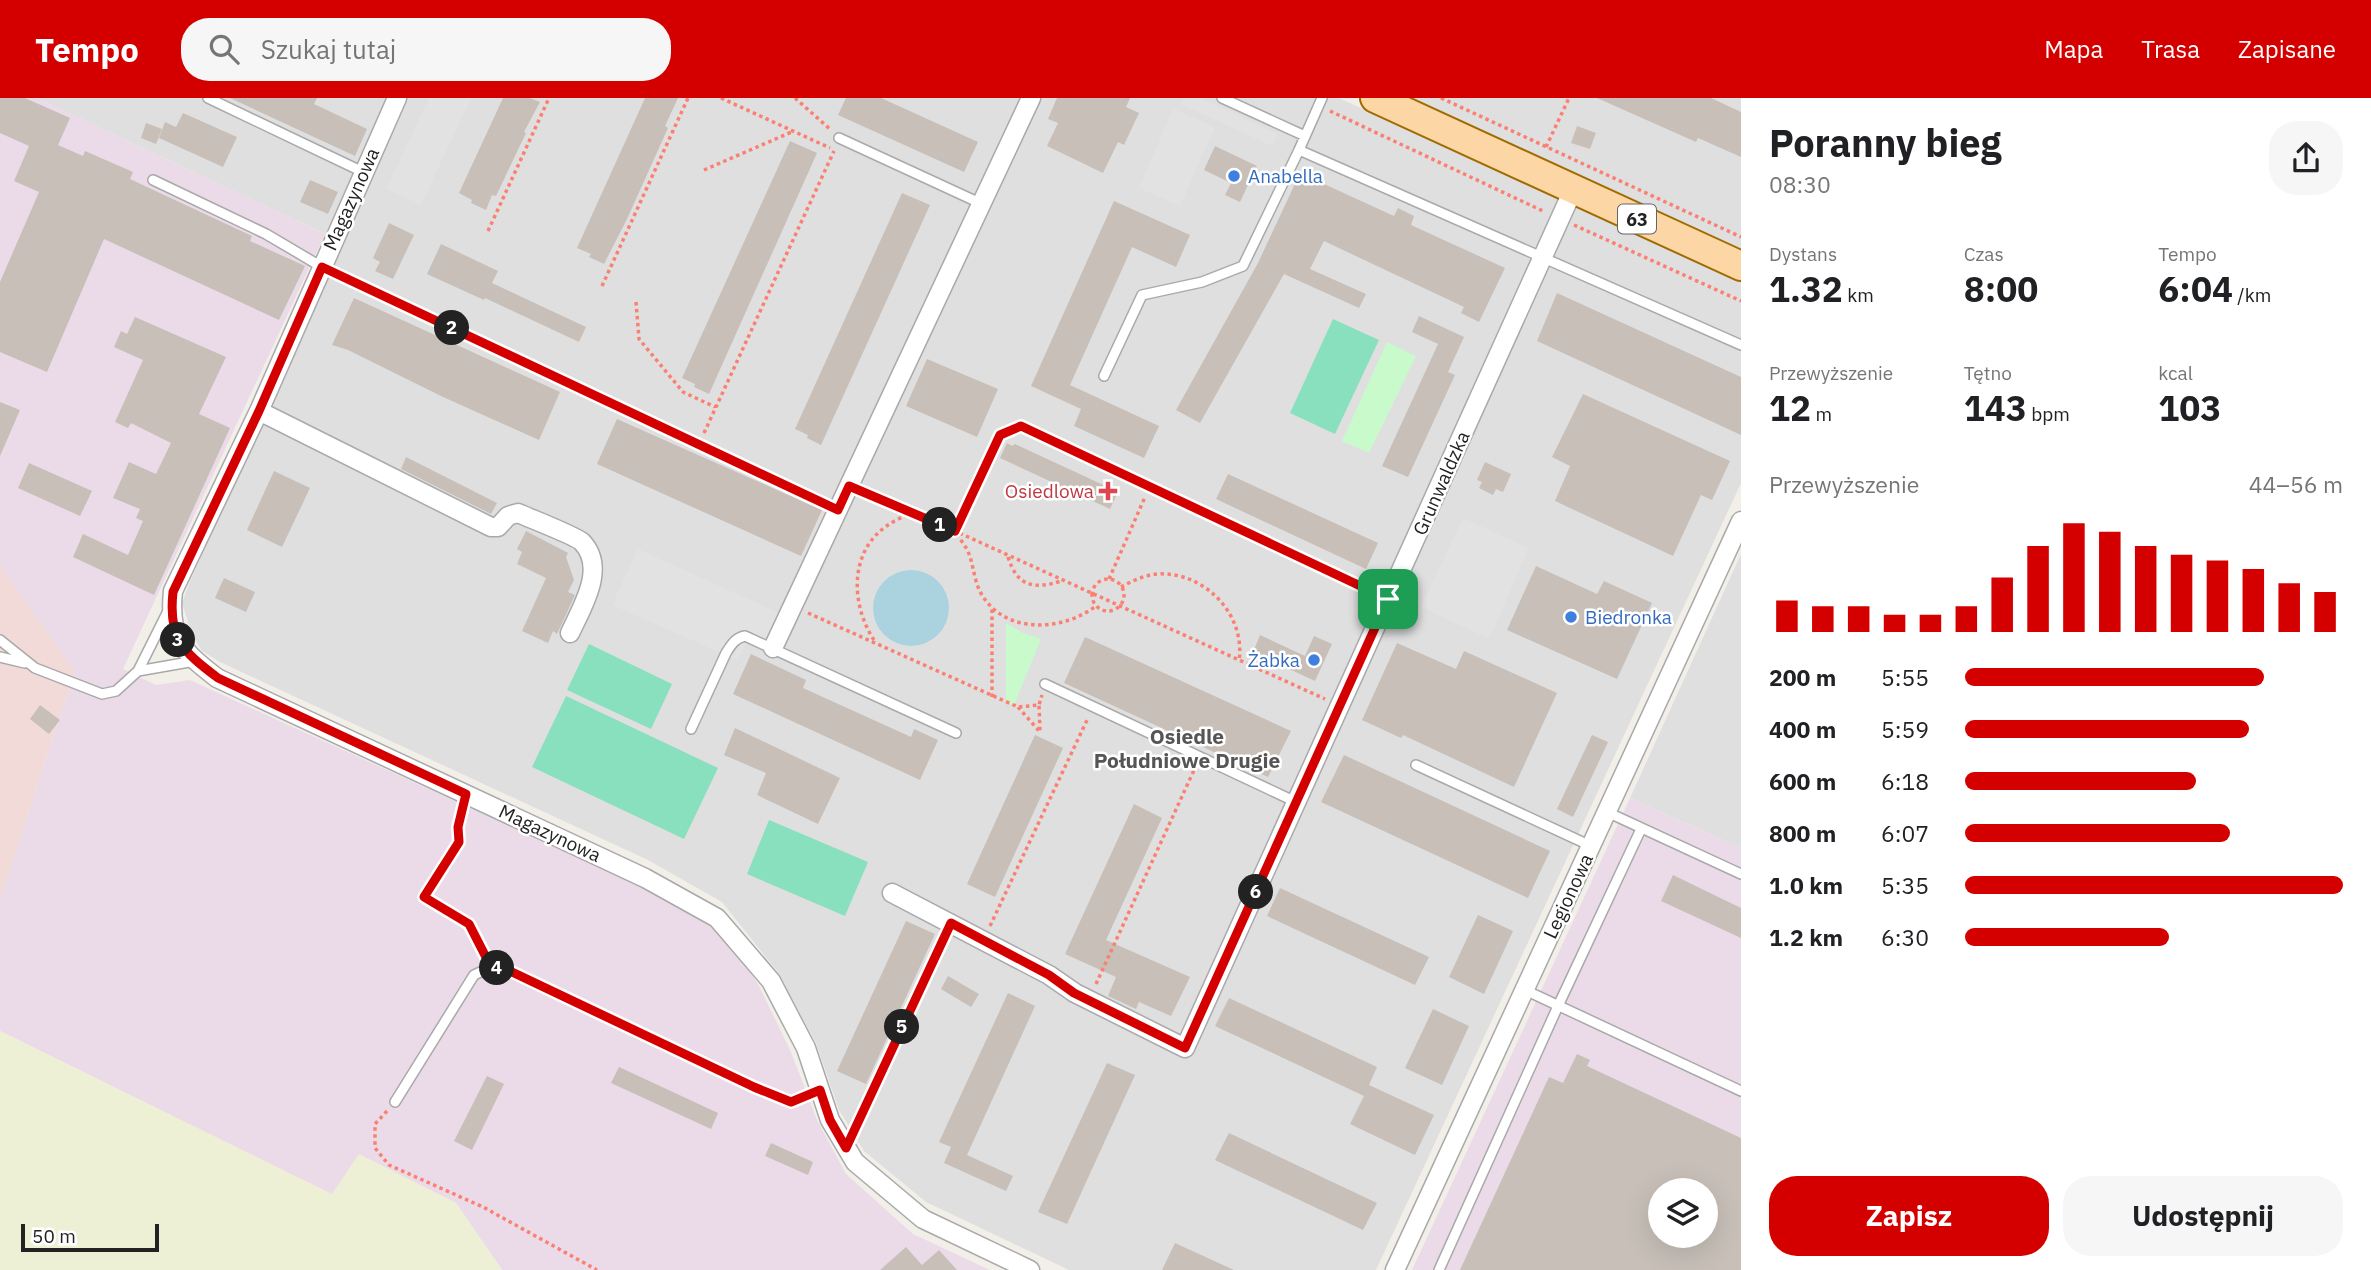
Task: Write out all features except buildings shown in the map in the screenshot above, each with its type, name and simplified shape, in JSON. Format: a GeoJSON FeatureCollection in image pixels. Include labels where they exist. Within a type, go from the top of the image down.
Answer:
{"type":"FeatureCollection","features":[{"type":"Feature","properties":{"kind":"main road","name":"63"},"geometry":{"type":"LineString","coordinates":[[1375,98],[1741,266]]}},
{"type":"Feature","properties":{"kind":"street","name":"Magazynowa"},"geometry":{"type":"LineString","coordinates":[[397,98],[259,411],[173,592],[171,623],[178,641],[195,661],[218,678],[645,878],[717,918],[771,981],[806,1048],[830,1120],[855,1162],[923,1219],[1030,1270]]}},
{"type":"Feature","properties":{"kind":"street"},"geometry":{"type":"LineString","coordinates":[[773,648],[1031,98]]}},
{"type":"Feature","properties":{"kind":"street","name":"Grunwaldzka"},"geometry":{"type":"LineString","coordinates":[[891,893],[1049,975],[1089,1000],[1185,1048],[1573,190]]}},
{"type":"Feature","properties":{"kind":"street"},"geometry":{"type":"LineString","coordinates":[[259,411],[491,527],[498,527],[508,516],[518,513],[582,541],[592,560],[592,584],[570,633]]}},
{"type":"Feature","properties":{"kind":"street","name":"Legionowa"},"geometry":{"type":"LineString","coordinates":[[1395,1270],[1741,521]]}},
{"type":"Feature","properties":{"kind":"lane"},"geometry":{"type":"LineString","coordinates":[[208,98],[363,172]]}},
{"type":"Feature","properties":{"kind":"lane"},"geometry":{"type":"LineString","coordinates":[[1222,98],[1305,136]]}},
{"type":"Feature","properties":{"kind":"lane"},"geometry":{"type":"LineString","coordinates":[[1104,376],[1142,295],[1202,282],[1243,266],[1320,102]]}},
{"type":"Feature","properties":{"kind":"lane"},"geometry":{"type":"LineString","coordinates":[[839,138],[982,204]]}},
{"type":"Feature","properties":{"kind":"lane"},"geometry":{"type":"LineString","coordinates":[[1299,150],[1741,345]]}},
{"type":"Feature","properties":{"kind":"lane"},"geometry":{"type":"LineString","coordinates":[[153,180],[266,234],[322,267],[838,510]]}},
{"type":"Feature","properties":{"kind":"lane"},"geometry":{"type":"LineString","coordinates":[[1021,426],[1388,599]]}},
{"type":"Feature","properties":{"kind":"lane"},"geometry":{"type":"LineString","coordinates":[[0,657],[30,664],[102,694],[116,691],[138,671],[171,604]]}},
{"type":"Feature","properties":{"kind":"lane"},"geometry":{"type":"LineString","coordinates":[[691,729],[732,643],[745,636],[956,733]]}},
{"type":"Feature","properties":{"kind":"lane"},"geometry":{"type":"LineString","coordinates":[[0,640],[30,664]]}},
{"type":"Feature","properties":{"kind":"lane"},"geometry":{"type":"LineString","coordinates":[[138,671],[195,661]]}},
{"type":"Feature","properties":{"kind":"lane"},"geometry":{"type":"LineString","coordinates":[[1045,684],[1296,802]]}},
{"type":"Feature","properties":{"kind":"lane"},"geometry":{"type":"LineString","coordinates":[[1416,765],[1591,846]]}},
{"type":"Feature","properties":{"kind":"lane"},"geometry":{"type":"LineString","coordinates":[[466,794],[458,827],[459,842],[424,897],[469,924],[491,967]]}},
{"type":"Feature","properties":{"kind":"lane"},"geometry":{"type":"LineString","coordinates":[[1607,813],[1741,874]]}},
{"type":"Feature","properties":{"kind":"lane"},"geometry":{"type":"LineString","coordinates":[[1439,1270],[1558,1006],[1642,829]]}},
{"type":"Feature","properties":{"kind":"lane"},"geometry":{"type":"LineString","coordinates":[[395,1102],[474,975],[491,967],[512,972],[791,1102],[820,1090]]}},
{"type":"Feature","properties":{"kind":"lane"},"geometry":{"type":"LineString","coordinates":[[1525,990],[1741,1091]]}},
{"type":"Feature","properties":{"kind":"path"},"geometry":{"type":"LineString","coordinates":[[488,231],[549,98]]}},
{"type":"Feature","properties":{"kind":"path"},"geometry":{"type":"LineString","coordinates":[[601,286],[688,98]]}},
{"type":"Feature","properties":{"kind":"path"},"geometry":{"type":"LineString","coordinates":[[700,445],[834,149],[720,98]]}},
{"type":"Feature","properties":{"kind":"path"},"geometry":{"type":"LineString","coordinates":[[796,98],[839,138]]}},
{"type":"Feature","properties":{"kind":"path"},"geometry":{"type":"LineString","coordinates":[[1441,98],[1741,237]]}},
{"type":"Feature","properties":{"kind":"path"},"geometry":{"type":"LineString","coordinates":[[1546,147],[1569,98]]}},
{"type":"Feature","properties":{"kind":"path"},"geometry":{"type":"LineString","coordinates":[[1320,102],[1560,219],[1741,301]]}},
{"type":"Feature","properties":{"kind":"path"},"geometry":{"type":"LineString","coordinates":[[704,170],[794,131]]}},
{"type":"Feature","properties":{"kind":"path"},"geometry":{"type":"LineString","coordinates":[[636,302],[639,339],[683,392],[715,407]]}},
{"type":"Feature","properties":{"kind":"path"},"geometry":{"type":"LineString","coordinates":[[955,531],[1000,435],[1021,426]]}},
{"type":"Feature","properties":{"kind":"path"},"geometry":{"type":"LineString","coordinates":[[849,486],[1340,705]]}},
{"type":"Feature","properties":{"kind":"path"},"geometry":{"type":"LineString","coordinates":[[1109,579],[1151,486]]}},
{"type":"Feature","properties":{"kind":"path"},"geometry":{"type":"LineString","coordinates":[[876,642],[861,615],[858,581],[861,559],[878,533],[911,513]]}},
{"type":"Feature","properties":{"kind":"path"},"geometry":{"type":"LineString","coordinates":[[955,531],[969,554],[981,594],[992,608],[1007,618],[1027,625],[1053,625],[1079,617],[1096,606]]}},
{"type":"Feature","properties":{"kind":"path"},"geometry":{"type":"LineString","coordinates":[[1008,557],[1015,575],[1028,584],[1043,586],[1063,580]]}},
{"type":"Feature","properties":{"kind":"path"},"geometry":{"type":"LineString","coordinates":[[1121,587],[1154,574],[1180,576],[1198,582],[1214,594],[1228,610],[1237,629],[1239,661]]}},
{"type":"Feature","properties":{"kind":"path"},"geometry":{"type":"LineString","coordinates":[[1109,579],[1116,581],[1124,594],[1119,606],[1110,611],[1096,606],[1092,594],[1098,582],[1109,579]]}},
{"type":"Feature","properties":{"kind":"path"},"geometry":{"type":"LineString","coordinates":[[793,606],[1018,708],[1040,732],[1039,705],[1045,684]]}},
{"type":"Feature","properties":{"kind":"path"},"geometry":{"type":"LineString","coordinates":[[992,608],[992,697]]}},
{"type":"Feature","properties":{"kind":"path"},"geometry":{"type":"LineString","coordinates":[[1018,708],[1039,705]]}},
{"type":"Feature","properties":{"kind":"path"},"geometry":{"type":"LineString","coordinates":[[983,941],[1094,706]]}},
{"type":"Feature","properties":{"kind":"path"},"geometry":{"type":"LineString","coordinates":[[1089,1000],[1200,757]]}},
{"type":"Feature","properties":{"kind":"path"},"geometry":{"type":"LineString","coordinates":[[846,1148],[951,923]]}},
{"type":"Feature","properties":{"kind":"path"},"geometry":{"type":"LineString","coordinates":[[395,1102],[375,1124],[375,1148],[389,1165],[483,1207],[597,1270]]}},
{"type":"Feature","properties":{"kind":"shaded area"},"geometry":{"type":"Polygon","coordinates":[[[0,98],[37,98],[325,234],[123,669],[156,685],[190,680],[697,914],[736,950],[759,986],[791,1052],[817,1120],[846,1174],[913,1234],[990,1270],[502,1270],[456,1203],[359,1155],[332,1195],[0,1031],[0,901],[75,671],[0,565],[0,98]]]}},
{"type":"Feature","properties":{"kind":"shaded area"},"geometry":{"type":"Polygon","coordinates":[[[37,98],[389,98],[325,234],[37,98]]]}},
{"type":"Feature","properties":{"kind":"shaded area"},"geometry":{"type":"Polygon","coordinates":[[[407,98],[1339,98],[1741,281],[1741,483],[1376,1270],[1069,1270],[926,1202],[864,1151],[839,1110],[816,1043],[777,971],[722,902],[648,860],[220,662],[202,651],[192,634],[182,603],[407,98]]]}},
{"type":"Feature","properties":{"kind":"shaded area"},"geometry":{"type":"Polygon","coordinates":[[[429,98],[471,98],[421,205],[386,189],[429,98]]]}},
{"type":"Feature","properties":{"kind":"shaded area"},"geometry":{"type":"Polygon","coordinates":[[[1184,98],[1200,98],[1278,134],[1272,146],[1181,104],[1184,98]]]}},
{"type":"Feature","properties":{"kind":"shaded area"},"geometry":{"type":"Polygon","coordinates":[[[1397,98],[1741,98],[1741,255],[1397,98]]]}},
{"type":"Feature","properties":{"kind":"shaded area"},"geometry":{"type":"Polygon","coordinates":[[[1173,109],[1215,127],[1180,206],[1139,188],[1173,109]]]}},
{"type":"Feature","properties":{"kind":"shaded area"},"geometry":{"type":"Polygon","coordinates":[[[1463,518],[1529,548],[1489,639],[1421,607],[1463,518]]]}},
{"type":"Feature","properties":{"kind":"shaded area"},"geometry":{"type":"Polygon","coordinates":[[[638,549],[788,617],[768,652],[747,643],[737,660],[612,605],[638,549]]]}},
{"type":"Feature","properties":{"kind":"shaded area"},"geometry":{"type":"Polygon","coordinates":[[[1741,554],[1741,848],[1630,798],[1741,554]]]}},
{"type":"Feature","properties":{"kind":"shaded area"},"geometry":{"type":"Polygon","coordinates":[[[0,565],[75,671],[0,901],[0,565]]]}},
{"type":"Feature","properties":{"kind":"shaded area"},"geometry":{"type":"Polygon","coordinates":[[[1630,798],[1741,848],[1741,1270],[1412,1270],[1630,798]]]}},
{"type":"Feature","properties":{"kind":"green space"},"geometry":{"type":"Polygon","coordinates":[[[1333,319],[1379,340],[1335,434],[1290,413],[1333,319]]]}},
{"type":"Feature","properties":{"kind":"green space"},"geometry":{"type":"Polygon","coordinates":[[[1387,342],[1416,356],[1369,453],[1342,441],[1387,342]]]}},
{"type":"Feature","properties":{"kind":"green space"},"geometry":{"type":"Polygon","coordinates":[[[1006,623],[1041,639],[1014,705],[1006,702],[1006,623]]]}},
{"type":"Feature","properties":{"kind":"green space"},"geometry":{"type":"Polygon","coordinates":[[[589,644],[672,684],[651,729],[567,690],[589,644]]]}},
{"type":"Feature","properties":{"kind":"green space"},"geometry":{"type":"Polygon","coordinates":[[[566,696],[718,768],[684,839],[532,767],[566,696]]]}},
{"type":"Feature","properties":{"kind":"green space"},"geometry":{"type":"Polygon","coordinates":[[[769,820],[868,862],[845,916],[747,874],[769,820]]]}},
{"type":"Feature","properties":{"kind":"green space"},"geometry":{"type":"Polygon","coordinates":[[[0,1031],[332,1194],[359,1154],[456,1203],[502,1270],[0,1270],[0,1031]]]}},
{"type":"Feature","properties":{"kind":"water"},"geometry":{"type":"Polygon","coordinates":[[[904,570],[918,570],[932,576],[943,587],[949,608],[946,623],[938,635],[918,646],[904,646],[890,640],[879,629],[873,615],[873,601],[879,587],[890,576],[904,570]]]}},
{"type":"Feature","properties":{"kind":"place","name":"Anabella"},"geometry":{"type":"Point","coordinates":[1234,176]}},
{"type":"Feature","properties":{"kind":"place","name":"Osiedlowa"},"geometry":{"type":"Point","coordinates":[1108,491]}},
{"type":"Feature","properties":{"kind":"place","name":"Biedronka"},"geometry":{"type":"Point","coordinates":[1571,617]}},
{"type":"Feature","properties":{"kind":"place","name":"Żabka"},"geometry":{"type":"Point","coordinates":[1314,660]}},
{"type":"Feature","properties":{"kind":"district","name":"Osiedle Południowe Drugie"},"geometry":{"type":"Point","coordinates":[1187,748]}},
{"type":"Feature","properties":{"kind":"route"},"geometry":{"type":"LineString","coordinates":[[322,267],[838,510],[849,486],[955,531],[1000,435],[1021,426],[1388,599],[1185,1048],[1074,993],[1049,975],[951,923],[846,1148],[830,1120],[820,1090],[791,1102],[512,972],[491,967],[469,924],[424,897],[459,842],[458,827],[466,794],[218,678],[195,661],[178,641],[171,623],[173,592],[259,411],[322,267]]}}]}
